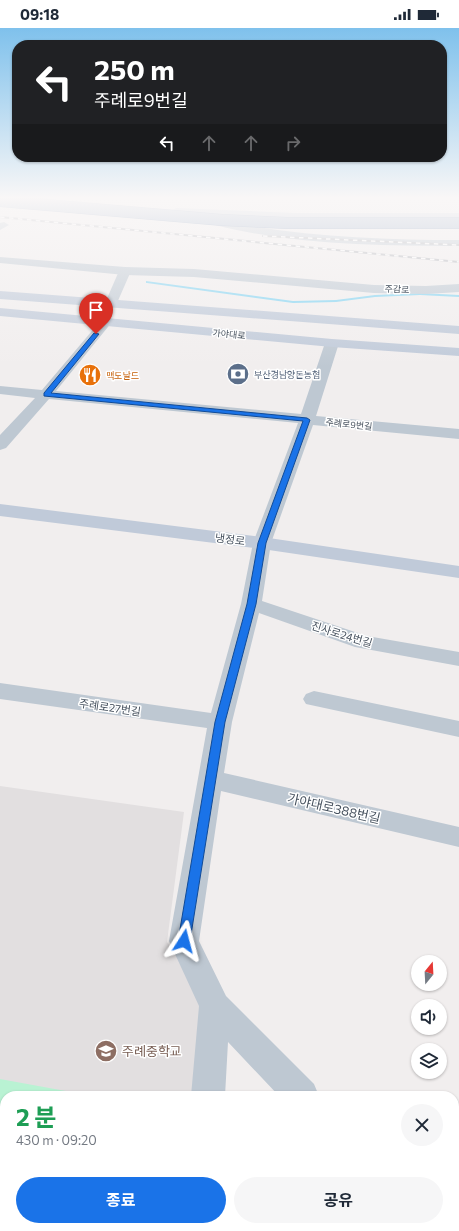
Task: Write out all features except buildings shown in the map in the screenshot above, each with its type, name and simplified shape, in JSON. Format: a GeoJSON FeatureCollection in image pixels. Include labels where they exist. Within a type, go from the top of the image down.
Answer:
{"type":"FeatureCollection","features":[{"type":"Feature","properties":{"kind":"main road","name":"가야대로"},"geometry":{"type":"LineString","coordinates":[[0,295],[459,330]]}},
{"type":"Feature","properties":{"kind":"main road","name":"가야대로"},"geometry":{"type":"LineString","coordinates":[[0,312],[332,343],[459,352]]}},
{"type":"Feature","properties":{"kind":"main road","name":"냉정로"},"geometry":{"type":"LineString","coordinates":[[0,510],[262,543],[459,572]]}},
{"type":"Feature","properties":{"kind":"street","name":"주감로"},"geometry":{"type":"LineString","coordinates":[[0,260],[125,271],[194,273],[374,289],[426,290],[459,288]]}},
{"type":"Feature","properties":{"kind":"street"},"geometry":{"type":"LineString","coordinates":[[111,303],[125,271]]}},
{"type":"Feature","properties":{"kind":"street"},"geometry":{"type":"LineString","coordinates":[[0,445],[46,394],[106,322]]}},
{"type":"Feature","properties":{"kind":"street"},"geometry":{"type":"LineString","coordinates":[[297,1091],[215,1006],[184,941],[220,722],[251,604],[262,543],[307,420],[332,343]]}},
{"type":"Feature","properties":{"kind":"street","name":"주례로9번길"},"geometry":{"type":"LineString","coordinates":[[0,390],[459,434]]}},
{"type":"Feature","properties":{"kind":"street","name":"진사로24번길"},"geometry":{"type":"LineString","coordinates":[[251,604],[363,642],[459,659]]}},
{"type":"Feature","properties":{"kind":"street","name":"주례로27번길"},"geometry":{"type":"LineString","coordinates":[[0,691],[220,722]]}},
{"type":"Feature","properties":{"kind":"street"},"geometry":{"type":"LineString","coordinates":[[314,699],[459,729]]}},
{"type":"Feature","properties":{"kind":"street","name":"가야대로388번길"},"geometry":{"type":"LineString","coordinates":[[210,779],[459,838]]}},
{"type":"Feature","properties":{"kind":"street"},"geometry":{"type":"LineString","coordinates":[[208,1091],[215,1006]]}},
{"type":"Feature","properties":{"kind":"shaded area","name":"주례중학교"},"geometry":{"type":"Polygon","coordinates":[[[0,786],[184,812],[167,942],[215,1006],[208,1091],[0,1091],[0,786]]]}},
{"type":"Feature","properties":{"kind":"green space"},"geometry":{"type":"Polygon","coordinates":[[[0,1079],[66,1091],[0,1091],[0,1079]]]}},
{"type":"Feature","properties":{"kind":"waterway"},"geometry":{"type":"LineString","coordinates":[[147,282],[293,302],[336,301],[375,296],[420,294],[459,296]]}},
{"type":"Feature","properties":{"kind":"railway"},"geometry":{"type":"LineString","coordinates":[[389,255],[459,262]]}},
{"type":"Feature","properties":{"kind":"place","name":"부산경남양돈농협"},"geometry":{"type":"Point","coordinates":[238,374]}},
{"type":"Feature","properties":{"kind":"place","name":"맥도날드"},"geometry":{"type":"Point","coordinates":[90,375]}},
{"type":"Feature","properties":{"kind":"place","name":"주례중학교"},"geometry":{"type":"Point","coordinates":[106,1051]}},
{"type":"Feature","properties":{"kind":"route"},"geometry":{"type":"LineString","coordinates":[[96,334],[46,394],[307,420],[262,543],[251,604],[220,722],[184,941]]}}]}
